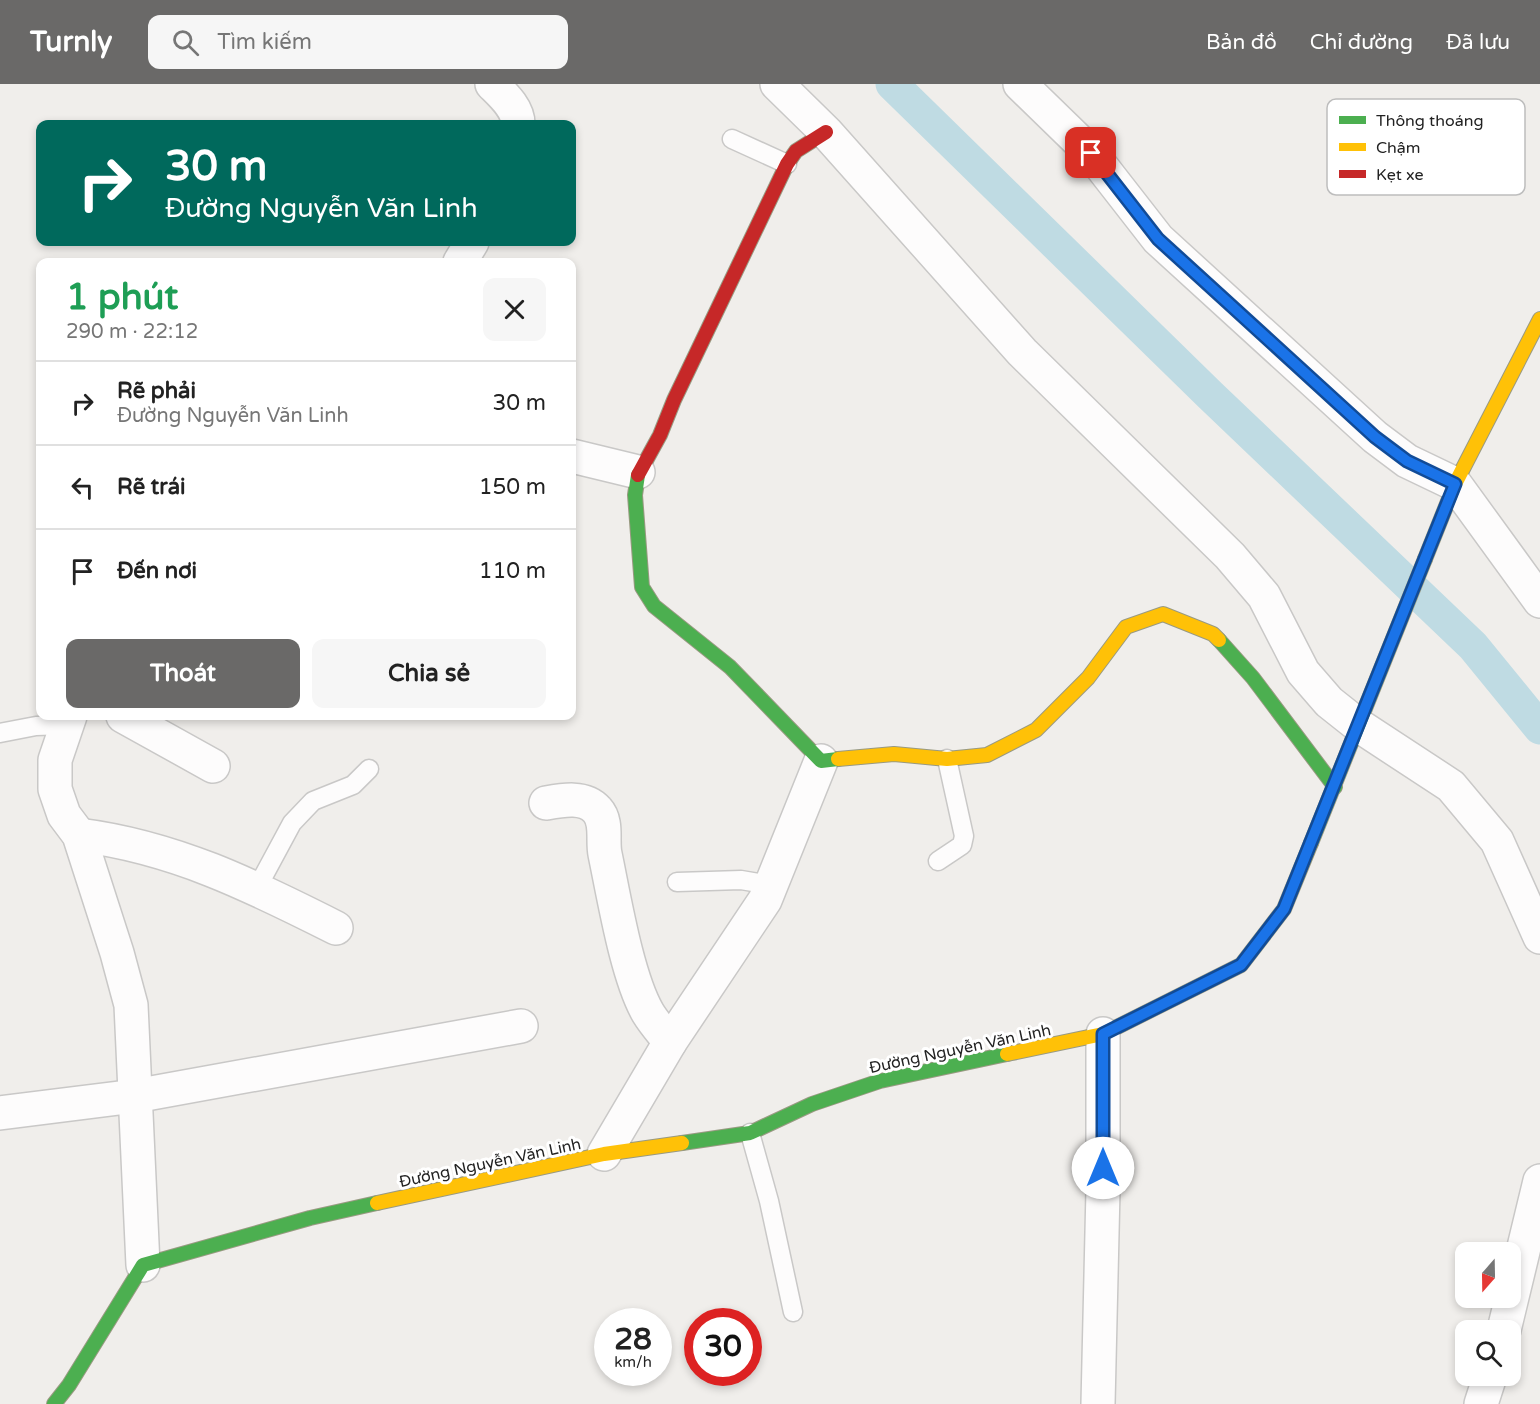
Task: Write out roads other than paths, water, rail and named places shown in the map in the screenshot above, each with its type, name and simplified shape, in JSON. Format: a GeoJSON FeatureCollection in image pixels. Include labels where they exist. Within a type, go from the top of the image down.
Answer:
{"type":"FeatureCollection","features":[{"type":"Feature","properties":{"kind":"street"},"geometry":{"type":"LineString","coordinates":[[492,84],[508,100],[518,120]]}},
{"type":"Feature","properties":{"kind":"street"},"geometry":{"type":"LineString","coordinates":[[777,84],[826,132],[1022,352],[1230,556],[1264,596],[1304,672],[1329,702],[1364,711],[1451,786],[1497,841],[1540,937]]}},
{"type":"Feature","properties":{"kind":"street"},"geometry":{"type":"LineString","coordinates":[[1020,84],[1091,153],[1158,239],[1375,437],[1407,461],[1455,484],[1540,601]]}},
{"type":"Feature","properties":{"kind":"street"},"geometry":{"type":"LineString","coordinates":[[821,761],[730,667],[654,606],[642,587],[635,495],[638,472],[660,435],[674,400],[788,164],[796,151],[826,132]]}},
{"type":"Feature","properties":{"kind":"street","name":"Đường Nguyễn Văn Linh"},"geometry":{"type":"LineString","coordinates":[[143,1265],[310,1218],[604,1154],[750,1133],[812,1104],[880,1081],[1103,1034],[1241,965],[1284,909],[1455,484],[1540,319]]}},
{"type":"Feature","properties":{"kind":"street"},"geometry":{"type":"LineString","coordinates":[[576,457],[638,472]]}},
{"type":"Feature","properties":{"kind":"street"},"geometry":{"type":"LineString","coordinates":[[821,761],[894,754],[947,759],[987,755],[1036,730],[1088,678],[1126,627],[1164,614],[1213,634],[1253,678],[1335,787]]}},
{"type":"Feature","properties":{"kind":"street"},"geometry":{"type":"LineString","coordinates":[[54,1404],[69,1385],[143,1265],[131,1005],[117,953],[79,835],[64,815],[55,789],[55,760],[67,720]]}},
{"type":"Feature","properties":{"kind":"street"},"geometry":{"type":"LineString","coordinates":[[130,720],[213,766]]}},
{"type":"Feature","properties":{"kind":"street"},"geometry":{"type":"LineString","coordinates":[[604,1154],[670,1042],[765,900],[821,761]]}},
{"type":"Feature","properties":{"kind":"street"},"geometry":{"type":"LineString","coordinates":[[546,803],[566,800],[589,802],[599,812],[604,827],[604,851],[633,974],[648,1013],[670,1042]]}},
{"type":"Feature","properties":{"kind":"street"},"geometry":{"type":"LineString","coordinates":[[79,835],[157,849],[256,888],[336,928]]}},
{"type":"Feature","properties":{"kind":"street"},"geometry":{"type":"LineString","coordinates":[[0,1113],[135,1096],[521,1026]]}},
{"type":"Feature","properties":{"kind":"street"},"geometry":{"type":"LineString","coordinates":[[1098,1404],[1104,1191],[1103,1034]]}},
{"type":"Feature","properties":{"kind":"street"},"geometry":{"type":"LineString","coordinates":[[1506,1320],[1540,1181]]}},
{"type":"Feature","properties":{"kind":"street"},"geometry":{"type":"LineString","coordinates":[[1481,1404],[1487,1386]]}},
{"type":"Feature","properties":{"kind":"lane"},"geometry":{"type":"LineString","coordinates":[[732,139],[788,164]]}},
{"type":"Feature","properties":{"kind":"lane"},"geometry":{"type":"LineString","coordinates":[[0,733],[67,720]]}},
{"type":"Feature","properties":{"kind":"lane"},"geometry":{"type":"LineString","coordinates":[[938,861],[962,845],[964,836],[947,759]]}},
{"type":"Feature","properties":{"kind":"lane"},"geometry":{"type":"LineString","coordinates":[[256,888],[292,824],[313,801],[352,786],[369,769]]}},
{"type":"Feature","properties":{"kind":"lane"},"geometry":{"type":"LineString","coordinates":[[677,882],[741,880],[771,885]]}},
{"type":"Feature","properties":{"kind":"lane"},"geometry":{"type":"LineString","coordinates":[[750,1133],[769,1201],[793,1312]]}},
{"type":"Feature","properties":{"kind":"waterway"},"geometry":{"type":"LineString","coordinates":[[892,84],[1210,395],[1473,646],[1540,728]]}}]}
